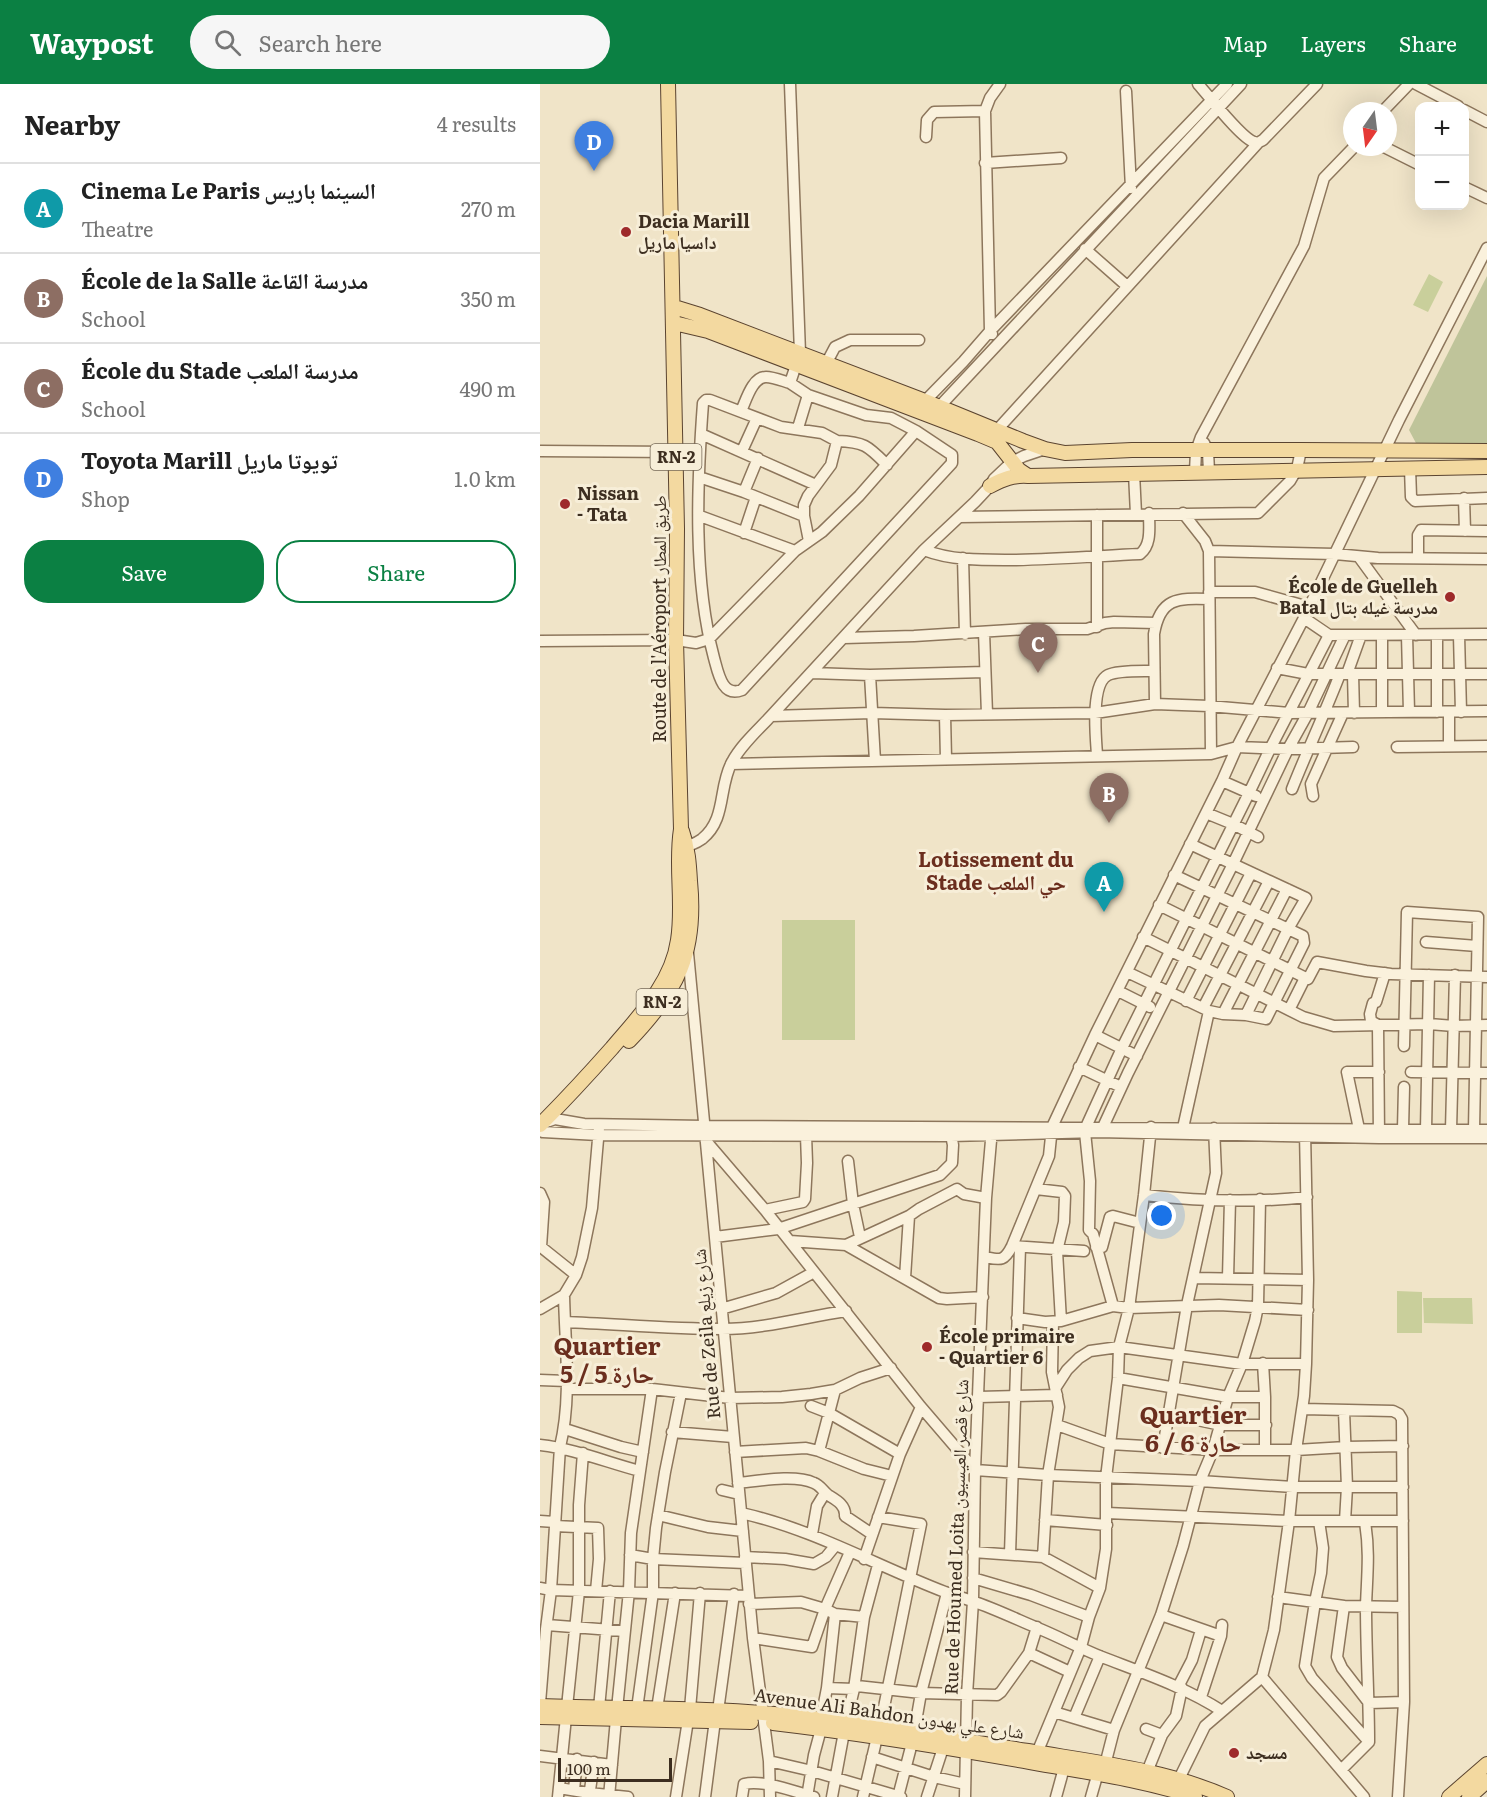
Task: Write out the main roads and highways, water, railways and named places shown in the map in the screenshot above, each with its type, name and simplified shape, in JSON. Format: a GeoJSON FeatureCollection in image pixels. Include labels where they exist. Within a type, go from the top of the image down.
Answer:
{"type":"FeatureCollection","features":[{"type":"Feature","properties":{"kind":"main road","name":"Route de l'Aéroport طريق المطار"},"geometry":{"type":"LineString","coordinates":[[668,84],[674,307],[676,640],[683,846],[680,906],[683,946]]}},
{"type":"Feature","properties":{"kind":"main road"},"geometry":{"type":"LineString","coordinates":[[674,307],[700,315],[798,359],[826,363],[925,407],[991,439],[1001,447],[1019,470],[1028,476]]}},
{"type":"Feature","properties":{"kind":"main road"},"geometry":{"type":"LineString","coordinates":[[674,323],[708,330],[798,359],[925,407],[939,407],[1045,449],[1065,453],[1301,450],[1487,451]]}},
{"type":"Feature","properties":{"kind":"main road"},"geometry":{"type":"LineString","coordinates":[[1461,451],[1461,467]]}},
{"type":"Feature","properties":{"kind":"main road"},"geometry":{"type":"LineString","coordinates":[[990,486],[1004,478],[1016,476],[1487,467]]}},
{"type":"Feature","properties":{"kind":"main road","name":"RN-2"},"geometry":{"type":"LineString","coordinates":[[541,1129],[555,1119],[647,1022],[673,988],[683,946]]}},
{"type":"Feature","properties":{"kind":"main road","name":"RN-2"},"geometry":{"type":"LineString","coordinates":[[541,1129],[643,1012],[683,946]]}},
{"type":"Feature","properties":{"kind":"main road","name":"Avenue Ali Bahdon شارع علي بهدون"},"geometry":{"type":"LineString","coordinates":[[540,1705],[567,1712],[689,1714],[762,1718],[845,1727],[965,1746],[1036,1753],[1101,1768],[1138,1781],[1227,1797]]}},
{"type":"Feature","properties":{"kind":"main road","name":"Avenue Ali Bahdon شارع علي بهدون"},"geometry":{"type":"LineString","coordinates":[[540,1717],[599,1708],[617,1714],[637,1709],[657,1709],[689,1714]]}},
{"type":"Feature","properties":{"kind":"main road","name":"Avenue Ali Bahdon شارع علي بهدون"},"geometry":{"type":"LineString","coordinates":[[913,1738],[943,1748],[965,1746],[1064,1768],[1147,1772],[1173,1788],[1195,1797]]}},
{"type":"Feature","properties":{"kind":"main road"},"geometry":{"type":"LineString","coordinates":[[1449,1797],[1487,1764]]}},
{"type":"Feature","properties":{"kind":"main road"},"geometry":{"type":"LineString","coordinates":[[1469,1797],[1487,1781]]}},
{"type":"Feature","properties":{"kind":"place","name":"Toyota Marill تويوتا ماريل"},"geometry":{"type":"Point","coordinates":[594,171]}},
{"type":"Feature","properties":{"kind":"place","name":"Dacia Marill داسيا ماريل"},"geometry":{"type":"Point","coordinates":[626,232]}},
{"type":"Feature","properties":{"kind":"place","name":"Nissan - Tata"},"geometry":{"type":"Point","coordinates":[565,504]}},
{"type":"Feature","properties":{"kind":"place","name":"École de Guelleh Batal مدرسة غيله بتال"},"geometry":{"type":"Point","coordinates":[1450,597]}},
{"type":"Feature","properties":{"kind":"place","name":"École du Stade مدرسة الملعب"},"geometry":{"type":"Point","coordinates":[1038,673]}},
{"type":"Feature","properties":{"kind":"place","name":"École de la Salle مدرسة القاعة"},"geometry":{"type":"Point","coordinates":[1109,823]}},
{"type":"Feature","properties":{"kind":"place","name":"Cinema Le Paris السينما باريس"},"geometry":{"type":"Point","coordinates":[1104,912]}},
{"type":"Feature","properties":{"kind":"place","name":"École primaire - Quartier 6"},"geometry":{"type":"Point","coordinates":[927,1347]}},
{"type":"Feature","properties":{"kind":"place","name":"مسجد"},"geometry":{"type":"Point","coordinates":[1234,1753]}},
{"type":"Feature","properties":{"kind":"district","name":"Lotissement du Stade حي الملعب"},"geometry":{"type":"Point","coordinates":[996,872]}},
{"type":"Feature","properties":{"kind":"district","name":"Quartier 5 / حارة 5"},"geometry":{"type":"Point","coordinates":[607,1361]}},
{"type":"Feature","properties":{"kind":"district","name":"Quartier 6 / حارة 6"},"geometry":{"type":"Point","coordinates":[1193,1430]}}]}
